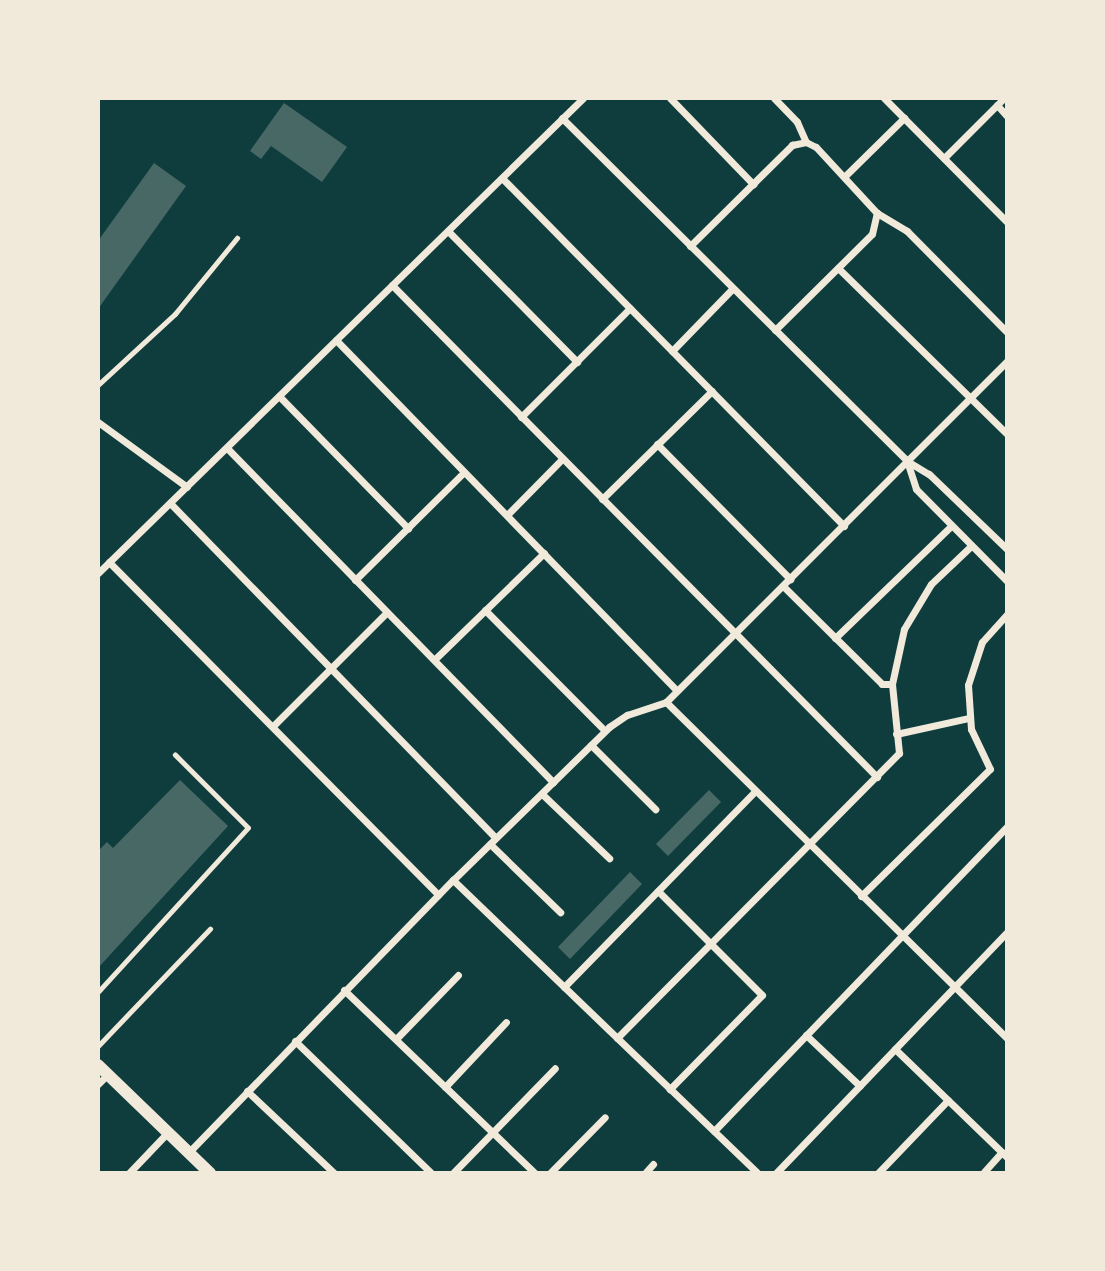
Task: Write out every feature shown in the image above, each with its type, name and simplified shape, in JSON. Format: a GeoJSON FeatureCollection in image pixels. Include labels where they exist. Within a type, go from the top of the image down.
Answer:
{"type":"FeatureCollection","features":[{"type":"Feature","properties":{"kind":"street"},"geometry":{"type":"LineString","coordinates":[[98,573],[583,98]]}},
{"type":"Feature","properties":{"kind":"street"},"geometry":{"type":"LineString","coordinates":[[670,98],[753,184]]}},
{"type":"Feature","properties":{"kind":"street"},"geometry":{"type":"LineString","coordinates":[[774,98],[797,122],[806,142],[845,176],[877,213],[906,231],[1007,332]]}},
{"type":"Feature","properties":{"kind":"street"},"geometry":{"type":"LineString","coordinates":[[884,98],[1007,222]]}},
{"type":"Feature","properties":{"kind":"street"},"geometry":{"type":"LineString","coordinates":[[944,158],[1004,98]]}},
{"type":"Feature","properties":{"kind":"street"},"geometry":{"type":"LineString","coordinates":[[997,105],[1007,116]]}},
{"type":"Feature","properties":{"kind":"street"},"geometry":{"type":"LineString","coordinates":[[562,118],[907,461],[929,474],[1007,549]]}},
{"type":"Feature","properties":{"kind":"street"},"geometry":{"type":"LineString","coordinates":[[845,176],[904,118]]}},
{"type":"Feature","properties":{"kind":"street"},"geometry":{"type":"LineString","coordinates":[[690,246],[792,145],[806,142]]}},
{"type":"Feature","properties":{"kind":"street"},"geometry":{"type":"LineString","coordinates":[[502,178],[844,526]]}},
{"type":"Feature","properties":{"kind":"street"},"geometry":{"type":"LineString","coordinates":[[775,330],[875,229],[877,213]]}},
{"type":"Feature","properties":{"kind":"street"},"geometry":{"type":"LineString","coordinates":[[448,231],[577,362]]}},
{"type":"Feature","properties":{"kind":"street"},"geometry":{"type":"LineString","coordinates":[[838,268],[1007,434]]}},
{"type":"Feature","properties":{"kind":"street"},"geometry":{"type":"LineString","coordinates":[[392,285],[733,636],[877,777]]}},
{"type":"Feature","properties":{"kind":"street"},"geometry":{"type":"LineString","coordinates":[[672,351],[732,289]]}},
{"type":"Feature","properties":{"kind":"street"},"geometry":{"type":"LineString","coordinates":[[521,417],[630,309]]}},
{"type":"Feature","properties":{"kind":"street"},"geometry":{"type":"LineString","coordinates":[[336,340],[677,691]]}},
{"type":"Feature","properties":{"kind":"street"},"geometry":{"type":"LineString","coordinates":[[189,1152],[344,990],[591,745],[627,715],[666,702],[1007,361]]}},
{"type":"Feature","properties":{"kind":"street"},"geometry":{"type":"LineString","coordinates":[[602,499],[712,391]]}},
{"type":"Feature","properties":{"kind":"street"},"geometry":{"type":"LineString","coordinates":[[279,396],[408,528]]}},
{"type":"Feature","properties":{"kind":"street"},"geometry":{"type":"LineString","coordinates":[[98,422],[187,487]]}},
{"type":"Feature","properties":{"kind":"street"},"geometry":{"type":"LineString","coordinates":[[657,444],[790,579]]}},
{"type":"Feature","properties":{"kind":"street"},"geometry":{"type":"LineString","coordinates":[[227,448],[553,782]]}},
{"type":"Feature","properties":{"kind":"street"},"geometry":{"type":"LineString","coordinates":[[507,515],[562,459]]}},
{"type":"Feature","properties":{"kind":"street"},"geometry":{"type":"LineString","coordinates":[[907,461],[915,489],[1007,581]]}},
{"type":"Feature","properties":{"kind":"street"},"geometry":{"type":"LineString","coordinates":[[355,580],[464,472]]}},
{"type":"Feature","properties":{"kind":"street"},"geometry":{"type":"LineString","coordinates":[[170,503],[496,838]]}},
{"type":"Feature","properties":{"kind":"street"},"geometry":{"type":"LineString","coordinates":[[835,638],[951,526]]}},
{"type":"Feature","properties":{"kind":"street"},"geometry":{"type":"LineString","coordinates":[[617,1038],[810,846],[899,753],[892,684],[904,629],[931,584],[971,546]]}},
{"type":"Feature","properties":{"kind":"street"},"geometry":{"type":"LineString","coordinates":[[435,659],[544,553]]}},
{"type":"Feature","properties":{"kind":"street"},"geometry":{"type":"LineString","coordinates":[[109,562],[438,895]]}},
{"type":"Feature","properties":{"kind":"street"},"geometry":{"type":"LineString","coordinates":[[783,586],[882,684],[892,684]]}},
{"type":"Feature","properties":{"kind":"street"},"geometry":{"type":"LineString","coordinates":[[485,610],[606,731]]}},
{"type":"Feature","properties":{"kind":"street"},"geometry":{"type":"LineString","coordinates":[[273,726],[387,612]]}},
{"type":"Feature","properties":{"kind":"street"},"geometry":{"type":"LineString","coordinates":[[860,896],[990,769],[969,719],[968,685],[976,653],[988,631],[1007,614]]}},
{"type":"Feature","properties":{"kind":"street"},"geometry":{"type":"LineString","coordinates":[[666,702],[1007,1038]]}},
{"type":"Feature","properties":{"kind":"street"},"geometry":{"type":"LineString","coordinates":[[896,734],[969,719]]}},
{"type":"Feature","properties":{"kind":"street"},"geometry":{"type":"LineString","coordinates":[[591,745],[655,809]]}},
{"type":"Feature","properties":{"kind":"street"},"geometry":{"type":"LineString","coordinates":[[564,987],[755,791]]}},
{"type":"Feature","properties":{"kind":"street"},"geometry":{"type":"LineString","coordinates":[[542,794],[609,858]]}},
{"type":"Feature","properties":{"kind":"street"},"geometry":{"type":"LineString","coordinates":[[714,1131],[1007,826]]}},
{"type":"Feature","properties":{"kind":"street"},"geometry":{"type":"LineString","coordinates":[[490,844],[560,912]]}},
{"type":"Feature","properties":{"kind":"street"},"geometry":{"type":"LineString","coordinates":[[453,880],[758,1173]]}},
{"type":"Feature","properties":{"kind":"street"},"geometry":{"type":"LineString","coordinates":[[657,891],[762,995],[670,1089]]}},
{"type":"Feature","properties":{"kind":"street"},"geometry":{"type":"LineString","coordinates":[[776,1173],[1007,932]]}},
{"type":"Feature","properties":{"kind":"street"},"geometry":{"type":"LineString","coordinates":[[396,1039],[458,975]]}},
{"type":"Feature","properties":{"kind":"street"},"geometry":{"type":"LineString","coordinates":[[344,990],[535,1173]]}},
{"type":"Feature","properties":{"kind":"street"},"geometry":{"type":"LineString","coordinates":[[445,1087],[506,1022]]}},
{"type":"Feature","properties":{"kind":"street"},"geometry":{"type":"LineString","coordinates":[[806,1035],[860,1086]]}},
{"type":"Feature","properties":{"kind":"street"},"geometry":{"type":"LineString","coordinates":[[295,1041],[431,1173]]}},
{"type":"Feature","properties":{"kind":"street"},"geometry":{"type":"LineString","coordinates":[[895,1049],[1005,1155],[983,1173]]}},
{"type":"Feature","properties":{"kind":"street"},"geometry":{"type":"LineString","coordinates":[[453,1173],[555,1069]]}},
{"type":"Feature","properties":{"kind":"street"},"geometry":{"type":"LineString","coordinates":[[98,1084],[103,1070],[210,1173]]}},
{"type":"Feature","properties":{"kind":"street"},"geometry":{"type":"LineString","coordinates":[[247,1091],[334,1173]]}},
{"type":"Feature","properties":{"kind":"street"},"geometry":{"type":"LineString","coordinates":[[878,1173],[948,1100]]}},
{"type":"Feature","properties":{"kind":"street"},"geometry":{"type":"LineString","coordinates":[[550,1173],[604,1117]]}},
{"type":"Feature","properties":{"kind":"street"},"geometry":{"type":"LineString","coordinates":[[129,1173],[168,1132]]}},
{"type":"Feature","properties":{"kind":"street"},"geometry":{"type":"LineString","coordinates":[[645,1173],[653,1164]]}},
{"type":"Feature","properties":{"kind":"lane"},"geometry":{"type":"LineString","coordinates":[[98,385],[175,314],[237,239]]}},
{"type":"Feature","properties":{"kind":"lane"},"geometry":{"type":"LineString","coordinates":[[98,992],[246,834],[247,822],[175,755]]}},
{"type":"Feature","properties":{"kind":"lane"},"geometry":{"type":"LineString","coordinates":[[98,1046],[210,929]]}},
{"type":"Feature","properties":{"kind":"building"},"geometry":{"type":"Polygon","coordinates":[[[284,103],[347,147],[322,182],[271,146],[261,159],[250,151],[284,103]]]}},
{"type":"Feature","properties":{"kind":"building"},"geometry":{"type":"Polygon","coordinates":[[[154,163],[186,186],[98,309],[98,241],[154,163]]]}},
{"type":"Feature","properties":{"kind":"building"},"geometry":{"type":"Polygon","coordinates":[[[180,780],[228,826],[98,968],[98,851],[107,842],[113,848],[180,780]]]}},
{"type":"Feature","properties":{"kind":"building"},"geometry":{"type":"Polygon","coordinates":[[[709,790],[721,802],[668,856],[656,844],[709,790]]]}},
{"type":"Feature","properties":{"kind":"building"},"geometry":{"type":"Polygon","coordinates":[[[630,872],[642,884],[570,959],[558,947],[630,872]]]}}]}
